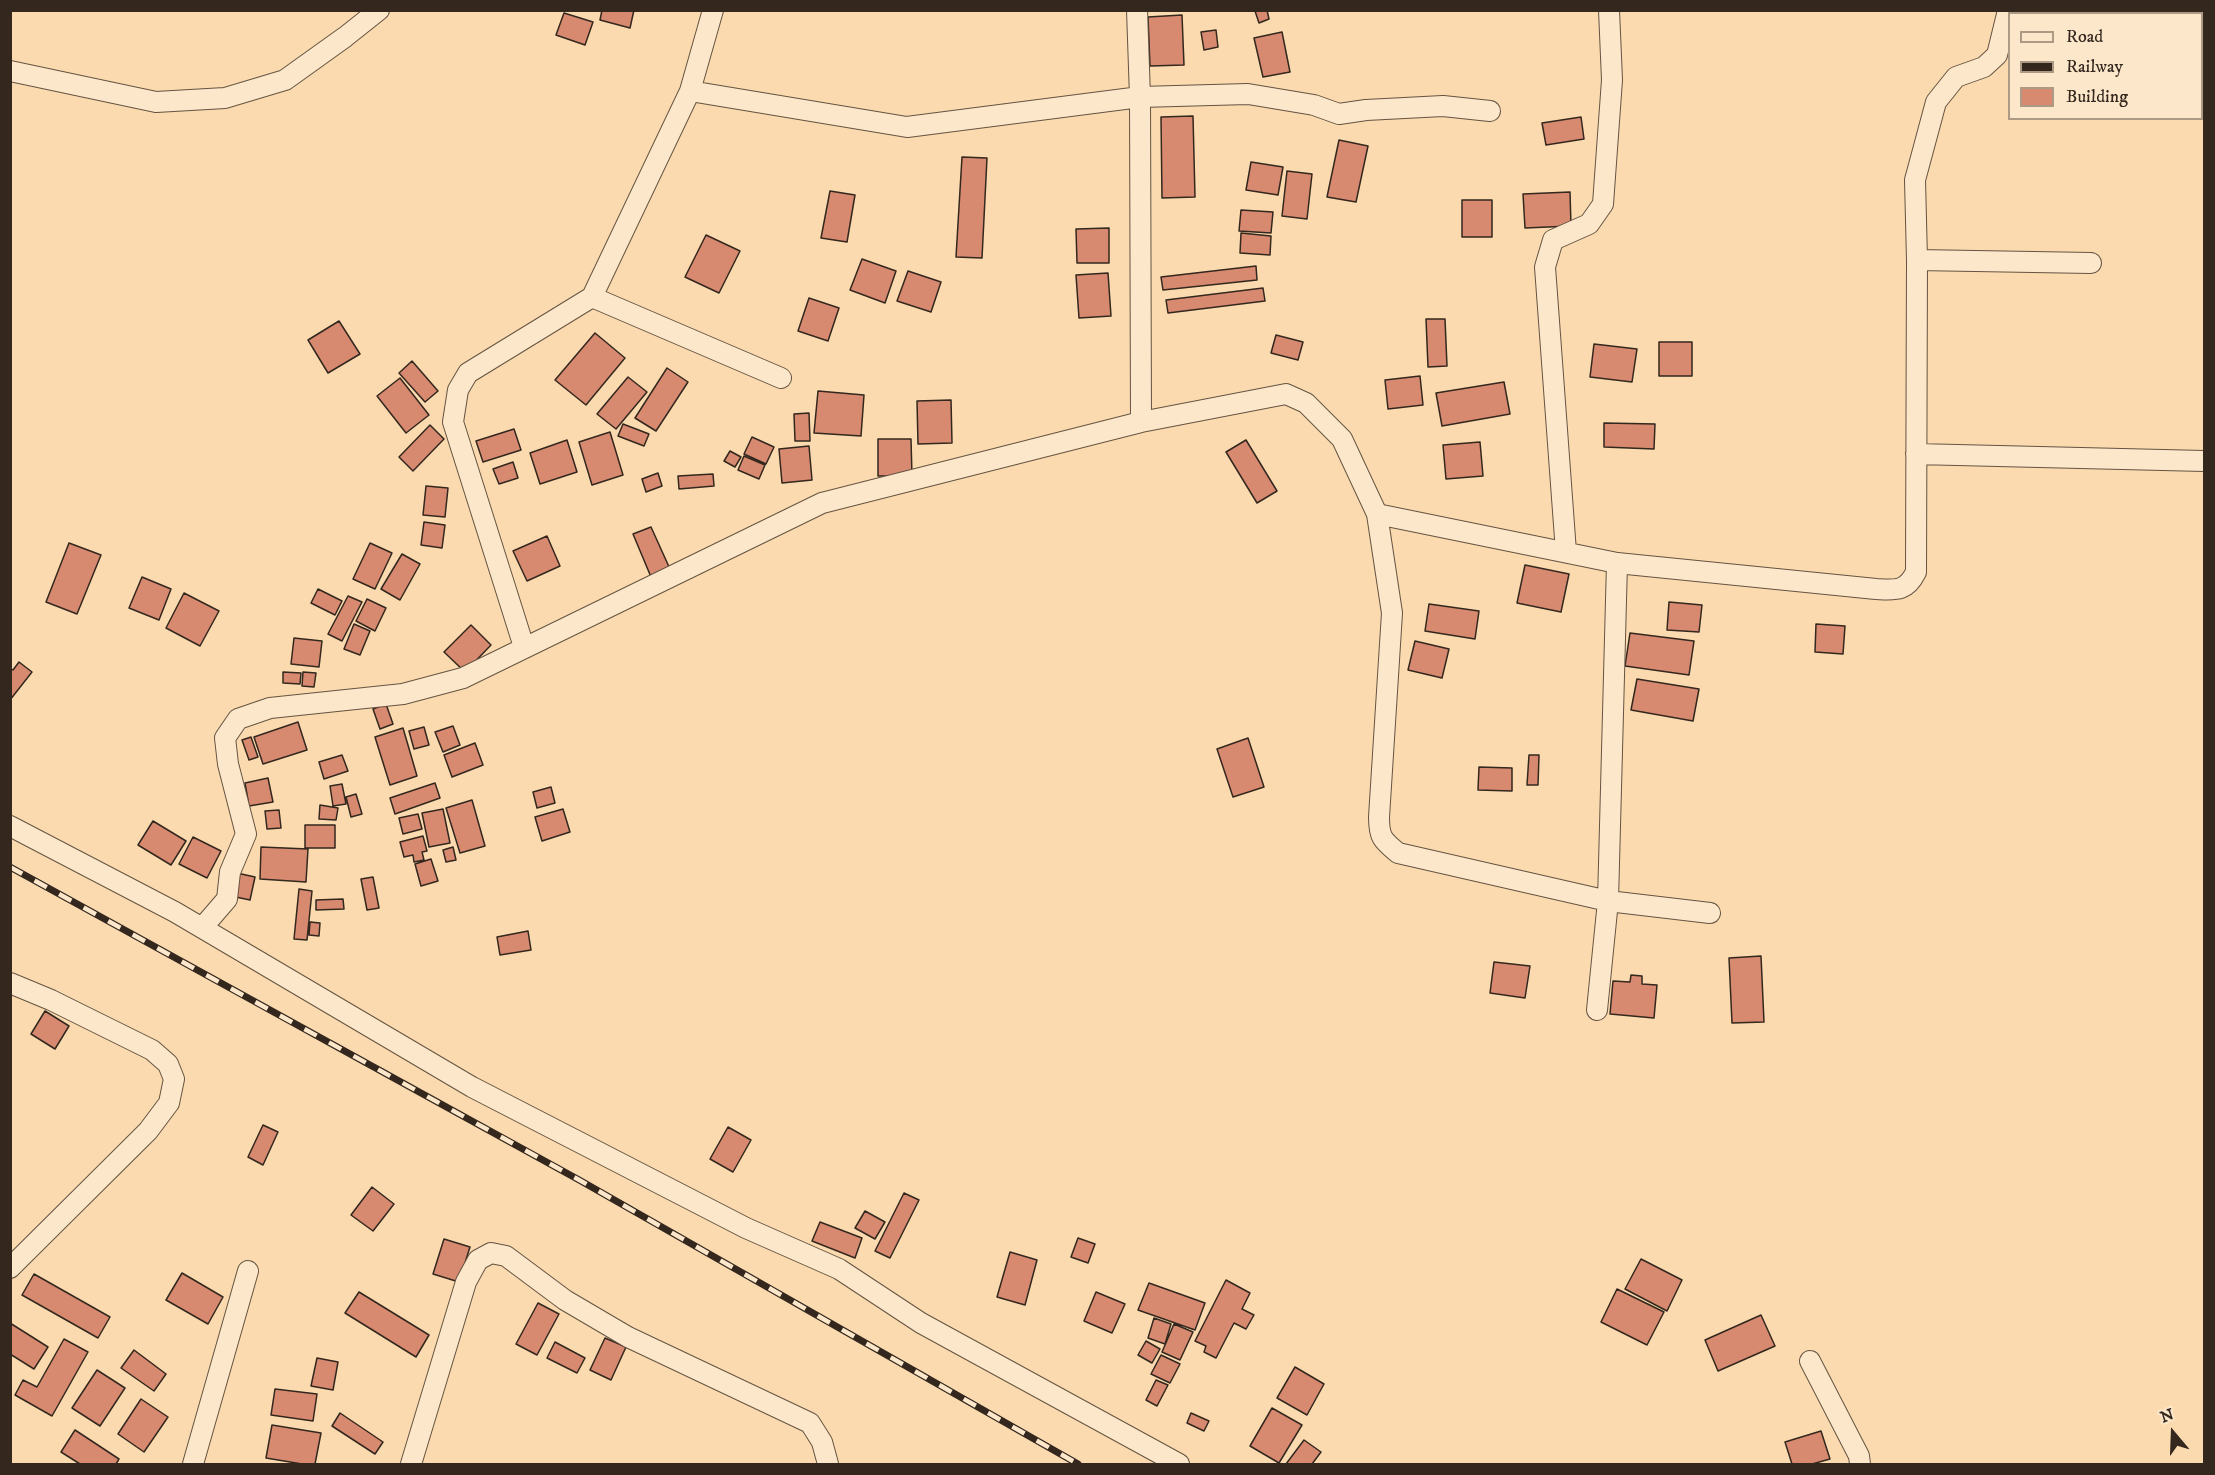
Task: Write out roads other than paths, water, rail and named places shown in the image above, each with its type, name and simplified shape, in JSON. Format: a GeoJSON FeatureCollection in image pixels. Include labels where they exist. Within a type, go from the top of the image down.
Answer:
{"type":"FeatureCollection","features":[{"type":"Feature","properties":{"kind":"street"},"geometry":{"type":"LineString","coordinates":[[10,71],[156,102],[225,98],[285,80],[380,10]]}},
{"type":"Feature","properties":{"kind":"street"},"geometry":{"type":"LineString","coordinates":[[524,647],[453,422],[458,390],[468,373],[592,297],[690,91],[713,10]]}},
{"type":"Feature","properties":{"kind":"street"},"geometry":{"type":"LineString","coordinates":[[1137,10],[1140,97],[1141,422]]}},
{"type":"Feature","properties":{"kind":"street"},"geometry":{"type":"LineString","coordinates":[[1566,552],[1545,267],[1553,240],[1590,224],[1603,204],[1612,80],[1609,10]]}},
{"type":"Feature","properties":{"kind":"street"},"geometry":{"type":"LineString","coordinates":[[1377,514],[1617,563],[1876,590],[1898,590],[1910,584],[1916,572],[1915,180],[1936,102],[1956,76],[1984,67],[1997,55],[2008,10]]}},
{"type":"Feature","properties":{"kind":"street"},"geometry":{"type":"LineString","coordinates":[[690,91],[907,127],[1140,97],[1248,94],[1314,105],[1339,114],[1366,110],[1443,106],[1490,111]]}},
{"type":"Feature","properties":{"kind":"street"},"geometry":{"type":"LineString","coordinates":[[1917,260],[2091,262]]}},
{"type":"Feature","properties":{"kind":"street"},"geometry":{"type":"LineString","coordinates":[[592,297],[781,378]]}},
{"type":"Feature","properties":{"kind":"street"},"geometry":{"type":"LineString","coordinates":[[202,928],[227,899],[230,872],[246,834],[228,764],[225,738],[238,719],[270,708],[403,694],[464,678],[822,502],[1141,422],[1286,394],[1306,403],[1342,439],[1377,514],[1392,613],[1379,817],[1379,832],[1384,843],[1398,853],[1608,901],[1710,913]]}},
{"type":"Feature","properties":{"kind":"street"},"geometry":{"type":"LineString","coordinates":[[1916,454],[2205,461]]}},
{"type":"Feature","properties":{"kind":"street"},"geometry":{"type":"LineString","coordinates":[[1597,1010],[1608,901],[1617,563]]}},
{"type":"Feature","properties":{"kind":"street"},"geometry":{"type":"LineString","coordinates":[[10,826],[202,928],[472,1087],[746,1228],[839,1269],[931,1328],[1179,1464]]}},
{"type":"Feature","properties":{"kind":"street"},"geometry":{"type":"LineString","coordinates":[[10,983],[51,1000],[152,1050],[168,1064],[174,1079],[169,1103],[148,1131],[10,1268]]}},
{"type":"Feature","properties":{"kind":"street"},"geometry":{"type":"LineString","coordinates":[[411,1464],[466,1282],[478,1260],[490,1253],[506,1256],[565,1300],[628,1337],[810,1423],[822,1442],[828,1464]]}},
{"type":"Feature","properties":{"kind":"street"},"geometry":{"type":"LineString","coordinates":[[194,1464],[248,1271]]}},
{"type":"Feature","properties":{"kind":"street"},"geometry":{"type":"LineString","coordinates":[[1810,1361],[1859,1456],[1860,1464]]}},
{"type":"Feature","properties":{"kind":"railway"},"geometry":{"type":"LineString","coordinates":[[10,867],[581,1181],[1078,1464]]}}]}
